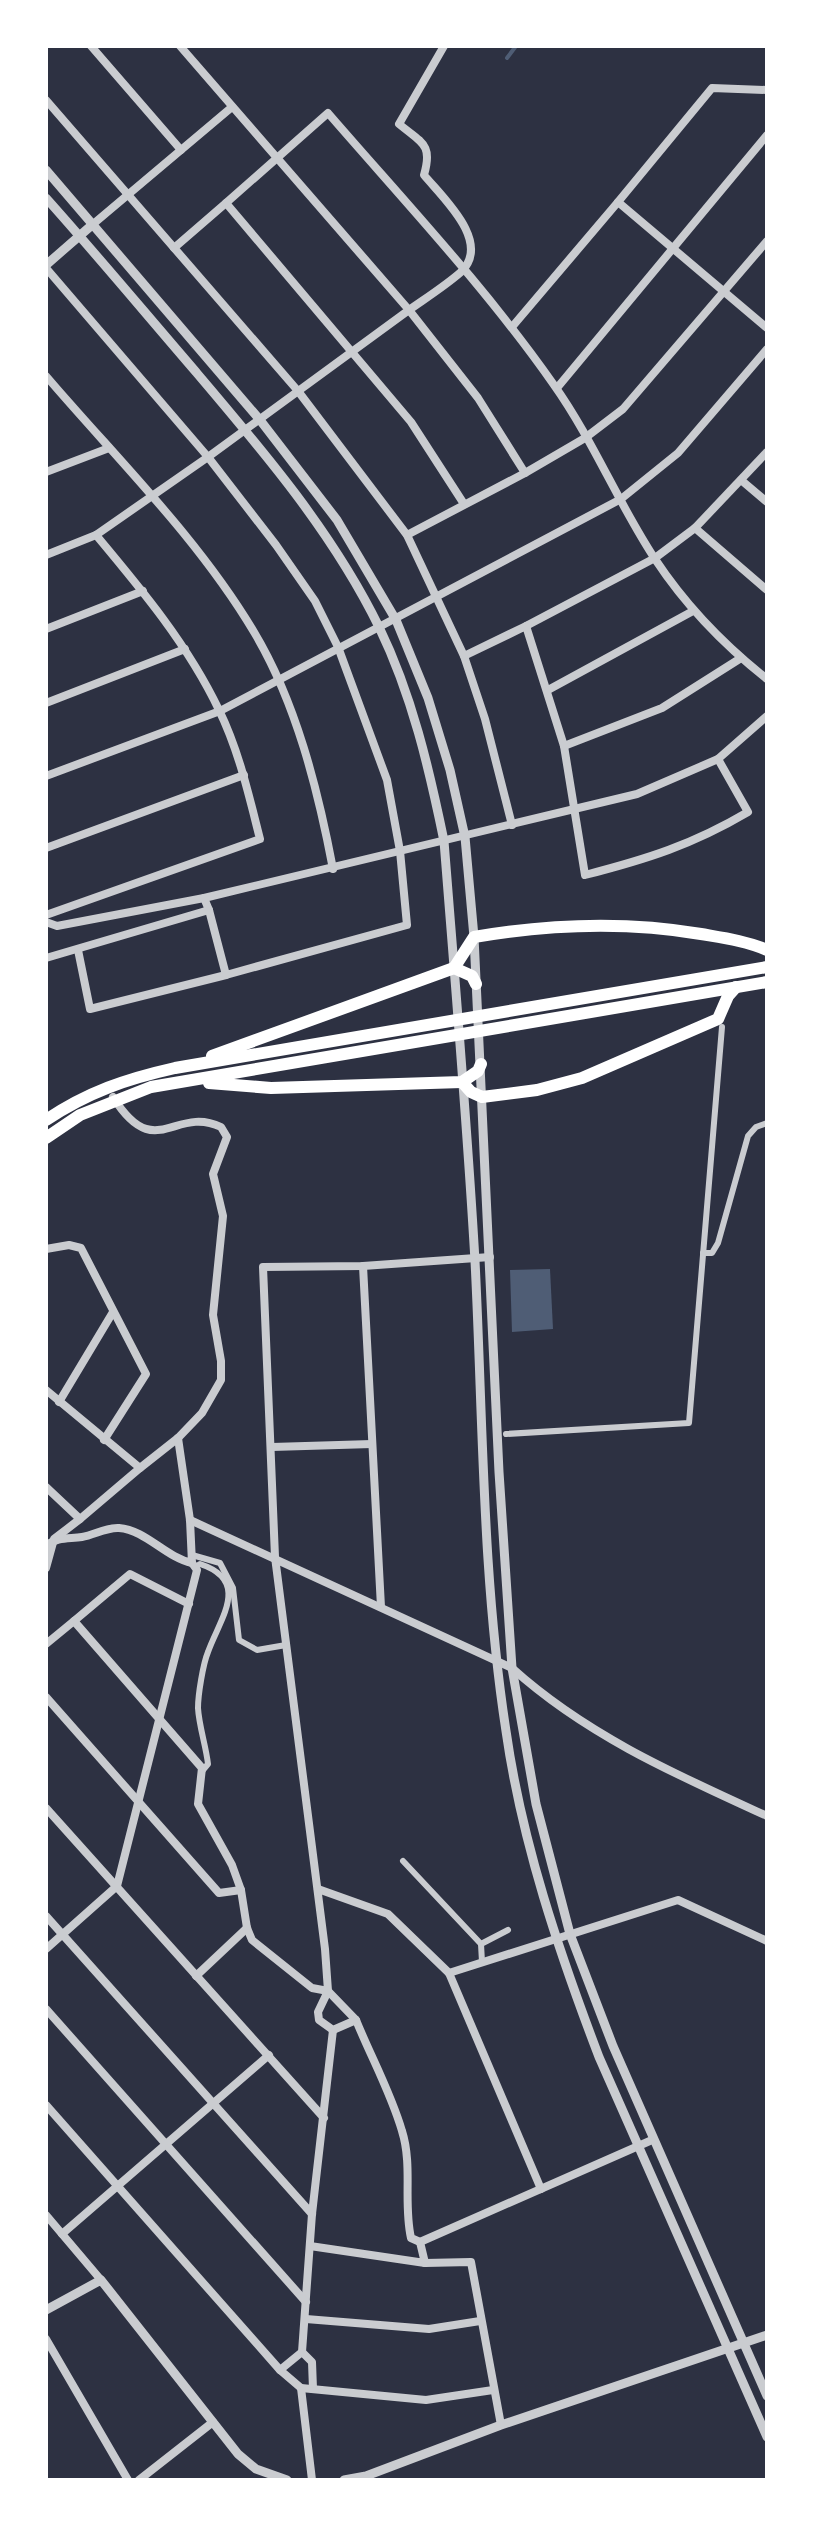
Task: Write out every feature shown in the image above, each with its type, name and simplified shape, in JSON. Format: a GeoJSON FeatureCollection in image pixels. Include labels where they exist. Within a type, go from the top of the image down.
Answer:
{"type":"FeatureCollection","features":[{"type":"Feature","properties":{"kind":"main road"},"geometry":{"type":"LineString","coordinates":[[175,1068],[454,968],[474,937],[599,924],[672,929],[748,942],[767,950]]}},
{"type":"Feature","properties":{"kind":"main road"},"geometry":{"type":"LineString","coordinates":[[46,1120],[105,1087],[175,1068],[767,967]]}},
{"type":"Feature","properties":{"kind":"main road"},"geometry":{"type":"LineString","coordinates":[[454,968],[472,976],[476,988]]}},
{"type":"Feature","properties":{"kind":"main road"},"geometry":{"type":"LineString","coordinates":[[46,1138],[80,1115],[151,1087],[767,982]]}},
{"type":"Feature","properties":{"kind":"main road"},"geometry":{"type":"LineString","coordinates":[[462,1082],[471,1092],[482,1097],[537,1090],[582,1078],[718,1019],[728,996],[736,987]]}},
{"type":"Feature","properties":{"kind":"main road"},"geometry":{"type":"LineString","coordinates":[[189,1081],[271,1088],[462,1082],[478,1071],[481,1064]]}},
{"type":"Feature","properties":{"kind":"street"},"geometry":{"type":"LineString","coordinates":[[91,46],[181,150]]}},
{"type":"Feature","properties":{"kind":"street"},"geometry":{"type":"LineString","coordinates":[[180,46],[409,310],[478,398],[525,473]]}},
{"type":"Feature","properties":{"kind":"street"},"geometry":{"type":"LineString","coordinates":[[46,555],[96,535],[260,420],[463,270],[472,253],[467,228],[424,175],[429,157],[427,148],[399,124],[444,46]]}},
{"type":"Feature","properties":{"kind":"street"},"geometry":{"type":"LineString","coordinates":[[512,327],[712,88],[767,90]]}},
{"type":"Feature","properties":{"kind":"street"},"geometry":{"type":"LineString","coordinates":[[46,100],[298,391],[407,535],[464,656],[485,719],[512,825]]}},
{"type":"Feature","properties":{"kind":"street"},"geometry":{"type":"LineString","coordinates":[[78,950],[90,1009],[407,925],[400,851],[387,780],[338,647],[307,590],[208,457],[46,267],[232,107]]}},
{"type":"Feature","properties":{"kind":"street"},"geometry":{"type":"LineString","coordinates":[[174,248],[328,113],[512,327],[557,388],[655,558],[693,611],[767,679]]}},
{"type":"Feature","properties":{"kind":"street"},"geometry":{"type":"LineString","coordinates":[[557,388],[767,135]]}},
{"type":"Feature","properties":{"kind":"street"},"geometry":{"type":"LineString","coordinates":[[46,170],[260,420],[337,520],[396,620],[428,698],[450,770],[465,837],[474,937],[499,1472],[512,1668],[536,1804],[570,1934],[652,2140],[767,2396]]}},
{"type":"Feature","properties":{"kind":"street"},"geometry":{"type":"LineString","coordinates":[[46,198],[245,429],[321,527],[380,628],[410,704],[444,841],[474,1258],[489,1572],[509,1748],[533,1859],[555,1938],[599,2057],[767,2437]]}},
{"type":"Feature","properties":{"kind":"street"},"geometry":{"type":"LineString","coordinates":[[618,202],[767,328]]}},
{"type":"Feature","properties":{"kind":"street"},"geometry":{"type":"LineString","coordinates":[[226,203],[411,422],[464,504]]}},
{"type":"Feature","properties":{"kind":"street"},"geometry":{"type":"LineString","coordinates":[[407,535],[585,438],[623,409],[767,241]]}},
{"type":"Feature","properties":{"kind":"street"},"geometry":{"type":"LineString","coordinates":[[46,776],[220,711],[621,499],[678,453],[767,349]]}},
{"type":"Feature","properties":{"kind":"street"},"geometry":{"type":"LineString","coordinates":[[46,376],[50,388],[153,496],[254,632],[279,680],[319,798],[333,869]]}},
{"type":"Feature","properties":{"kind":"street"},"geometry":{"type":"LineString","coordinates":[[46,472],[109,448]]}},
{"type":"Feature","properties":{"kind":"street"},"geometry":{"type":"LineString","coordinates":[[464,656],[655,558],[695,528],[767,452]]}},
{"type":"Feature","properties":{"kind":"street"},"geometry":{"type":"LineString","coordinates":[[741,480],[767,502]]}},
{"type":"Feature","properties":{"kind":"street"},"geometry":{"type":"LineString","coordinates":[[695,528],[767,590]]}},
{"type":"Feature","properties":{"kind":"street"},"geometry":{"type":"LineString","coordinates":[[46,915],[260,839],[244,775],[220,711],[185,649],[143,591],[96,535]]}},
{"type":"Feature","properties":{"kind":"street"},"geometry":{"type":"LineString","coordinates":[[46,629],[143,591]]}},
{"type":"Feature","properties":{"kind":"street"},"geometry":{"type":"LineString","coordinates":[[548,690],[693,611]]}},
{"type":"Feature","properties":{"kind":"street"},"geometry":{"type":"LineString","coordinates":[[526,626],[564,746],[585,875],[650,858],[708,835],[748,812],[718,759]]}},
{"type":"Feature","properties":{"kind":"street"},"geometry":{"type":"LineString","coordinates":[[46,703],[185,649]]}},
{"type":"Feature","properties":{"kind":"street"},"geometry":{"type":"LineString","coordinates":[[564,746],[662,708],[741,658]]}},
{"type":"Feature","properties":{"kind":"street"},"geometry":{"type":"LineString","coordinates":[[46,922],[57,926],[204,898],[637,794],[718,759],[767,716]]}},
{"type":"Feature","properties":{"kind":"street"},"geometry":{"type":"LineString","coordinates":[[46,848],[244,775]]}},
{"type":"Feature","properties":{"kind":"street"},"geometry":{"type":"LineString","coordinates":[[204,898],[226,975]]}},
{"type":"Feature","properties":{"kind":"street"},"geometry":{"type":"LineString","coordinates":[[46,958],[209,910]]}},
{"type":"Feature","properties":{"kind":"street"},"geometry":{"type":"LineString","coordinates":[[506,1434],[689,1423],[722,1027]]}},
{"type":"Feature","properties":{"kind":"street"},"geometry":{"type":"LineString","coordinates":[[46,1568],[50,1542],[178,1438],[202,1413],[221,1380],[213,1315],[223,1216],[213,1174],[227,1137],[221,1127],[204,1122],[139,1129],[105,1087]]}},
{"type":"Feature","properties":{"kind":"street"},"geometry":{"type":"LineString","coordinates":[[703,1253],[712,1253],[718,1243],[748,1136],[756,1127],[767,1123]]}},
{"type":"Feature","properties":{"kind":"street"},"geometry":{"type":"LineString","coordinates":[[46,1249],[69,1245],[81,1248],[146,1374],[104,1440]]}},
{"type":"Feature","properties":{"kind":"street"},"geometry":{"type":"LineString","coordinates":[[333,2030],[319,2020],[318,2012],[328,1991],[318,1889],[275,1557],[263,1267],[363,1266],[490,1257]]}},
{"type":"Feature","properties":{"kind":"street"},"geometry":{"type":"LineString","coordinates":[[363,1266],[381,1607]]}},
{"type":"Feature","properties":{"kind":"street"},"geometry":{"type":"LineString","coordinates":[[59,1402],[113,1312]]}},
{"type":"Feature","properties":{"kind":"street"},"geometry":{"type":"LineString","coordinates":[[46,1390],[140,1468]]}},
{"type":"Feature","properties":{"kind":"street"},"geometry":{"type":"LineString","coordinates":[[46,1949],[117,1886],[197,1570],[193,1561],[178,1438]]}},
{"type":"Feature","properties":{"kind":"street"},"geometry":{"type":"LineString","coordinates":[[272,1447],[372,1444]]}},
{"type":"Feature","properties":{"kind":"street"},"geometry":{"type":"LineString","coordinates":[[46,1487],[80,1519]]}},
{"type":"Feature","properties":{"kind":"street"},"geometry":{"type":"LineString","coordinates":[[190,1520],[512,1668],[592,1728],[656,1766],[767,1816]]}},
{"type":"Feature","properties":{"kind":"street"},"geometry":{"type":"LineString","coordinates":[[50,1542],[84,1537],[116,1527],[131,1531],[181,1560],[220,1563],[233,1588],[239,1640],[257,1650],[286,1645]]}},
{"type":"Feature","properties":{"kind":"street"},"geometry":{"type":"LineString","coordinates":[[193,1561],[216,1569],[228,1587],[227,1611],[207,1653],[198,1708],[208,1764],[203,1770],[198,1804],[227,1854],[241,1890],[252,1940],[312,1988],[328,1991],[356,2020],[402,2132],[409,2167],[408,2225],[411,2238],[420,2242],[652,2140]]}},
{"type":"Feature","properties":{"kind":"street"},"geometry":{"type":"LineString","coordinates":[[46,1644],[130,1574],[189,1604]]}},
{"type":"Feature","properties":{"kind":"street"},"geometry":{"type":"LineString","coordinates":[[74,1621],[203,1770]]}},
{"type":"Feature","properties":{"kind":"street"},"geometry":{"type":"LineString","coordinates":[[46,1697],[219,1893],[241,1890]]}},
{"type":"Feature","properties":{"kind":"street"},"geometry":{"type":"LineString","coordinates":[[46,1808],[324,2118]]}},
{"type":"Feature","properties":{"kind":"street"},"geometry":{"type":"LineString","coordinates":[[403,1861],[481,1944],[482,1962]]}},
{"type":"Feature","properties":{"kind":"street"},"geometry":{"type":"LineString","coordinates":[[318,1889],[388,1914],[449,1973],[541,2189]]}},
{"type":"Feature","properties":{"kind":"street"},"geometry":{"type":"LineString","coordinates":[[449,1973],[678,1900],[766,1938]]}},
{"type":"Feature","properties":{"kind":"street"},"geometry":{"type":"LineString","coordinates":[[46,1916],[312,2214]]}},
{"type":"Feature","properties":{"kind":"street"},"geometry":{"type":"LineString","coordinates":[[196,1976],[247,1928]]}},
{"type":"Feature","properties":{"kind":"street"},"geometry":{"type":"LineString","coordinates":[[481,1944],[508,1930]]}},
{"type":"Feature","properties":{"kind":"street"},"geometry":{"type":"LineString","coordinates":[[46,2009],[306,2302]]}},
{"type":"Feature","properties":{"kind":"street"},"geometry":{"type":"LineString","coordinates":[[333,2030],[356,2020]]}},
{"type":"Feature","properties":{"kind":"street"},"geometry":{"type":"LineString","coordinates":[[280,2370],[302,2352],[312,2214],[333,2030]]}},
{"type":"Feature","properties":{"kind":"street"},"geometry":{"type":"LineString","coordinates":[[62,2234],[269,2055]]}},
{"type":"Feature","properties":{"kind":"street"},"geometry":{"type":"LineString","coordinates":[[46,2105],[280,2370],[301,2388],[426,2400],[493,2390]]}},
{"type":"Feature","properties":{"kind":"street"},"geometry":{"type":"LineString","coordinates":[[46,2215],[238,2454],[256,2469],[273,2478],[287,2480]]}},
{"type":"Feature","properties":{"kind":"street"},"geometry":{"type":"LineString","coordinates":[[420,2242],[425,2263]]}},
{"type":"Feature","properties":{"kind":"street"},"geometry":{"type":"LineString","coordinates":[[310,2246],[425,2263],[471,2262],[501,2425]]}},
{"type":"Feature","properties":{"kind":"street"},"geometry":{"type":"LineString","coordinates":[[46,2310],[101,2280]]}},
{"type":"Feature","properties":{"kind":"street"},"geometry":{"type":"LineString","coordinates":[[306,2319],[429,2329],[480,2321]]}},
{"type":"Feature","properties":{"kind":"street"},"geometry":{"type":"LineString","coordinates":[[344,2480],[366,2476],[501,2425],[767,2335]]}},
{"type":"Feature","properties":{"kind":"street"},"geometry":{"type":"LineString","coordinates":[[46,2339],[128,2480]]}},
{"type":"Feature","properties":{"kind":"street"},"geometry":{"type":"LineString","coordinates":[[302,2352],[312,2362],[313,2389]]}},
{"type":"Feature","properties":{"kind":"street"},"geometry":{"type":"LineString","coordinates":[[301,2388],[312,2480]]}},
{"type":"Feature","properties":{"kind":"street"},"geometry":{"type":"LineString","coordinates":[[139,2480],[213,2422]]}},
{"type":"Feature","properties":{"kind":"water"},"geometry":{"type":"Polygon","coordinates":[[[550,1269],[553,1329],[512,1332],[510,1270],[550,1269]]]}},
{"type":"Feature","properties":{"kind":"waterway"},"geometry":{"type":"LineString","coordinates":[[507,58],[516,46]]}}]}
